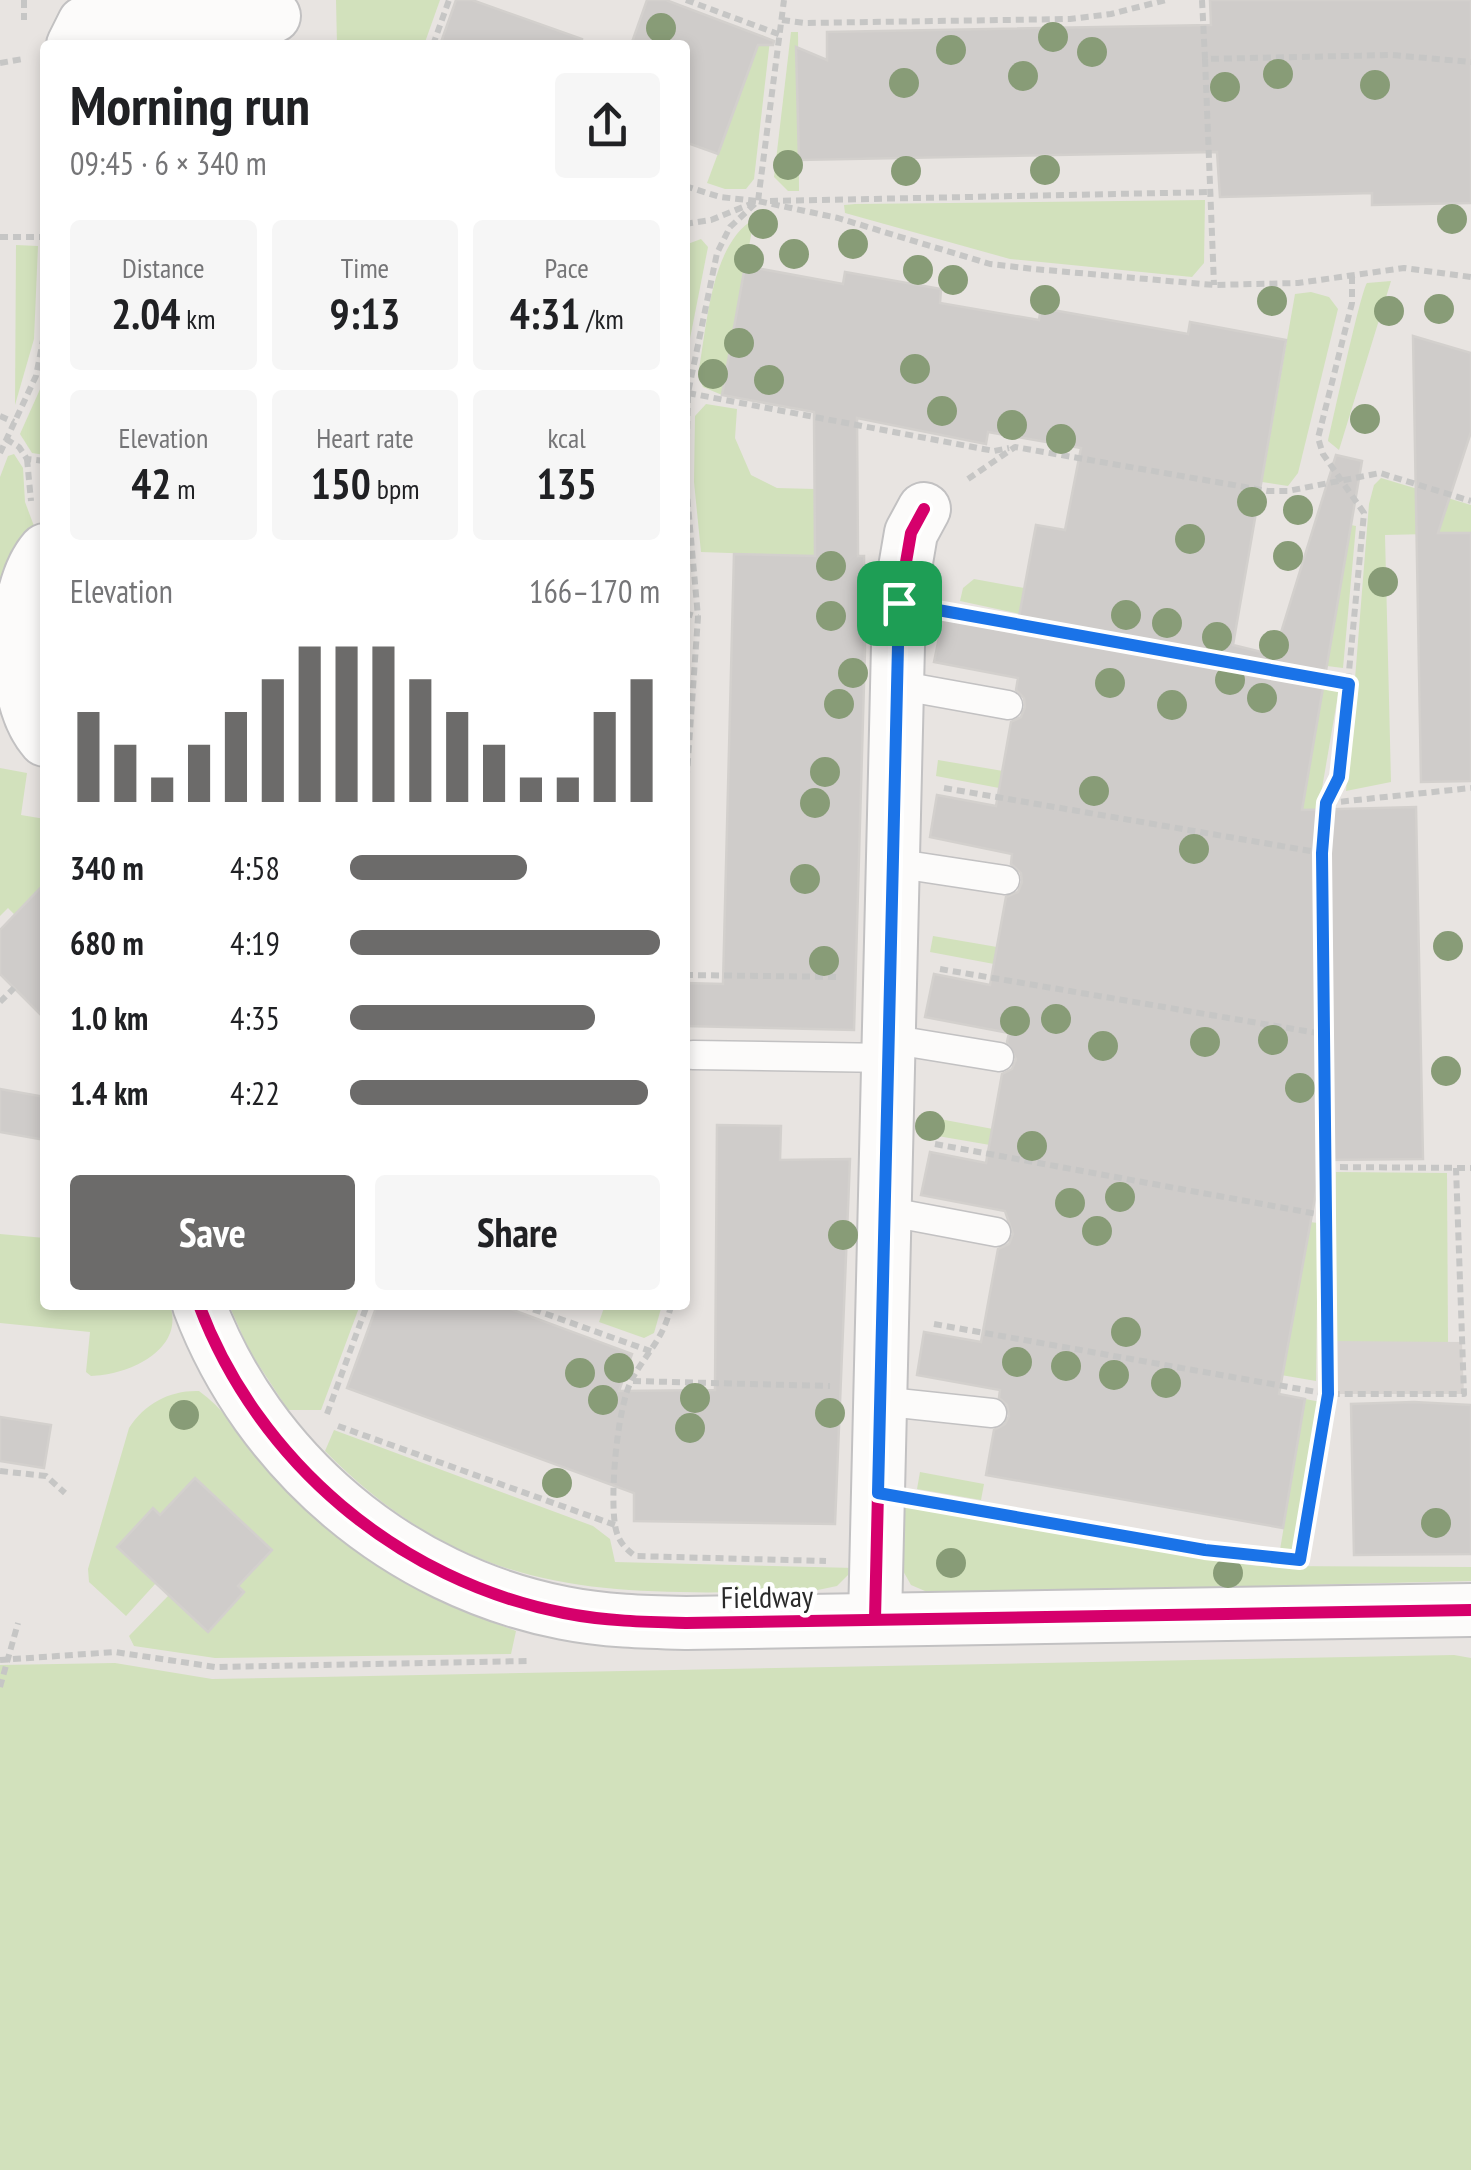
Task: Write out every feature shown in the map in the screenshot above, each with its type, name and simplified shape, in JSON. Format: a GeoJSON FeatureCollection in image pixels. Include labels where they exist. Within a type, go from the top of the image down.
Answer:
{"type":"FeatureCollection","features":[{"type":"Feature","properties":{"kind":"street"},"geometry":{"type":"LineString","coordinates":[[64,40],[84,23],[97,20],[274,20]]}},
{"type":"Feature","properties":{"kind":"street"},"geometry":{"type":"LineString","coordinates":[[876,1619],[890,1136],[899,603],[911,533],[924,509]]}},
{"type":"Feature","properties":{"kind":"street"},"geometry":{"type":"LineString","coordinates":[[39,528],[18,670],[32,720],[40,732]]}},
{"type":"Feature","properties":{"kind":"street","name":"Fieldway"},"geometry":{"type":"LineString","coordinates":[[201,1310],[242,1392],[303,1470],[376,1533],[417,1560],[462,1582],[561,1612],[624,1622],[1471,1610]]}},
{"type":"Feature","properties":{"kind":"lane"},"geometry":{"type":"LineString","coordinates":[[897,685],[1008,706]]}},
{"type":"Feature","properties":{"kind":"lane"},"geometry":{"type":"LineString","coordinates":[[893,863],[1004,880]]}},
{"type":"Feature","properties":{"kind":"lane"},"geometry":{"type":"LineString","coordinates":[[693,1055],[889,1049],[1000,1057]]}},
{"type":"Feature","properties":{"kind":"lane"},"geometry":{"type":"LineString","coordinates":[[885,1212],[996,1232]]}},
{"type":"Feature","properties":{"kind":"lane"},"geometry":{"type":"LineString","coordinates":[[880,1394],[992,1413]]}},
{"type":"Feature","properties":{"kind":"path"},"geometry":{"type":"LineString","coordinates":[[435,40],[449,0]]}},
{"type":"Feature","properties":{"kind":"path"},"geometry":{"type":"LineString","coordinates":[[686,0],[781,35]]}},
{"type":"Feature","properties":{"kind":"path"},"geometry":{"type":"LineString","coordinates":[[690,383],[717,252],[730,228],[758,201],[784,0]]}},
{"type":"Feature","properties":{"kind":"path"},"geometry":{"type":"LineString","coordinates":[[782,20],[804,23],[1070,19],[1166,0]]}},
{"type":"Feature","properties":{"kind":"path"},"geometry":{"type":"LineString","coordinates":[[1202,0],[1214,192],[1214,285]]}},
{"type":"Feature","properties":{"kind":"path"},"geometry":{"type":"LineString","coordinates":[[0,63],[40,54]]}},
{"type":"Feature","properties":{"kind":"path"},"geometry":{"type":"LineString","coordinates":[[1205,58],[1392,55],[1471,62]]}},
{"type":"Feature","properties":{"kind":"path"},"geometry":{"type":"LineString","coordinates":[[690,188],[720,197],[838,218],[990,264],[1214,285],[1298,283],[1404,268],[1471,278]]}},
{"type":"Feature","properties":{"kind":"path"},"geometry":{"type":"LineString","coordinates":[[690,223],[711,220],[758,201],[1214,192]]}},
{"type":"Feature","properties":{"kind":"path"},"geometry":{"type":"LineString","coordinates":[[0,237],[40,237]]}},
{"type":"Feature","properties":{"kind":"path"},"geometry":{"type":"LineString","coordinates":[[1286,1560],[1300,1560],[1328,1394],[1322,853],[1326,803],[1339,777],[1364,513],[1323,454],[1318,438],[1352,303],[1352,276]]}},
{"type":"Feature","properties":{"kind":"path"},"geometry":{"type":"LineString","coordinates":[[0,453],[40,376]]}},
{"type":"Feature","properties":{"kind":"path"},"geometry":{"type":"LineString","coordinates":[[690,393],[994,451],[1016,446],[1268,491],[1288,492],[1380,472],[1471,501]]}},
{"type":"Feature","properties":{"kind":"path"},"geometry":{"type":"LineString","coordinates":[[0,416],[14,422]]}},
{"type":"Feature","properties":{"kind":"path"},"geometry":{"type":"LineString","coordinates":[[6,439],[27,458],[39,528]]}},
{"type":"Feature","properties":{"kind":"path"},"geometry":{"type":"LineString","coordinates":[[924,509],[1016,446]]}},
{"type":"Feature","properties":{"kind":"path"},"geometry":{"type":"LineString","coordinates":[[27,458],[40,460]]}},
{"type":"Feature","properties":{"kind":"path"},"geometry":{"type":"LineString","coordinates":[[690,528],[698,618],[690,731]]}},
{"type":"Feature","properties":{"kind":"path"},"geometry":{"type":"LineString","coordinates":[[899,603],[1349,684]]}},
{"type":"Feature","properties":{"kind":"path"},"geometry":{"type":"LineString","coordinates":[[690,615],[698,618]]}},
{"type":"Feature","properties":{"kind":"path"},"geometry":{"type":"LineString","coordinates":[[895,780],[1322,853]]}},
{"type":"Feature","properties":{"kind":"path"},"geometry":{"type":"LineString","coordinates":[[1326,803],[1471,788]]}},
{"type":"Feature","properties":{"kind":"path"},"geometry":{"type":"LineString","coordinates":[[690,975],[891,969],[1323,1034]]}},
{"type":"Feature","properties":{"kind":"path"},"geometry":{"type":"LineString","coordinates":[[0,1002],[14,988]]}},
{"type":"Feature","properties":{"kind":"path"},"geometry":{"type":"LineString","coordinates":[[890,1136],[1328,1216]]}},
{"type":"Feature","properties":{"kind":"path"},"geometry":{"type":"LineString","coordinates":[[1327,1167],[1471,1168]]}},
{"type":"Feature","properties":{"kind":"path"},"geometry":{"type":"LineString","coordinates":[[883,1314],[1328,1394],[1468,1394],[1456,1168]]}},
{"type":"Feature","properties":{"kind":"path"},"geometry":{"type":"LineString","coordinates":[[366,1310],[324,1422],[615,1525]]}},
{"type":"Feature","properties":{"kind":"path"},"geometry":{"type":"LineString","coordinates":[[535,1310],[653,1352]]}},
{"type":"Feature","properties":{"kind":"path"},"geometry":{"type":"LineString","coordinates":[[670,1310],[662,1338],[632,1381],[618,1429],[615,1525],[623,1548],[635,1556],[876,1565]]}},
{"type":"Feature","properties":{"kind":"path"},"geometry":{"type":"LineString","coordinates":[[632,1381],[880,1394]]}},
{"type":"Feature","properties":{"kind":"path"},"geometry":{"type":"LineString","coordinates":[[0,1471],[46,1476],[65,1493]]}},
{"type":"Feature","properties":{"kind":"path"},"geometry":{"type":"LineString","coordinates":[[878,1493],[1273,1559]]}},
{"type":"Feature","properties":{"kind":"path"},"geometry":{"type":"LineString","coordinates":[[0,1686],[11,1660],[18,1624]]}},
{"type":"Feature","properties":{"kind":"path"},"geometry":{"type":"LineString","coordinates":[[0,1660],[116,1652],[216,1667],[543,1660]]}},
{"type":"Feature","properties":{"kind":"green space"},"geometry":{"type":"Polygon","coordinates":[[[336,0],[440,0],[426,40],[337,40],[336,0]]]}},
{"type":"Feature","properties":{"kind":"green space"},"geometry":{"type":"Polygon","coordinates":[[[791,32],[798,32],[799,191],[788,191],[774,177],[791,32]]]}},
{"type":"Feature","properties":{"kind":"green space"},"geometry":{"type":"Polygon","coordinates":[[[762,35],[770,40],[754,179],[746,189],[725,189],[707,183],[762,35]]]}},
{"type":"Feature","properties":{"kind":"green space"},"geometry":{"type":"Polygon","coordinates":[[[1205,200],[1204,263],[1192,277],[1010,259],[845,213],[844,205],[855,204],[1205,200]]]}},
{"type":"Feature","properties":{"kind":"green space"},"geometry":{"type":"Polygon","coordinates":[[[754,219],[722,395],[703,387],[698,375],[708,312],[728,248],[739,231],[754,219]]]}},
{"type":"Feature","properties":{"kind":"green space"},"geometry":{"type":"Polygon","coordinates":[[[701,239],[708,247],[690,339],[690,243],[701,239]]]}},
{"type":"Feature","properties":{"kind":"green space"},"geometry":{"type":"Polygon","coordinates":[[[16,245],[38,246],[34,339],[15,405],[16,245]]]}},
{"type":"Feature","properties":{"kind":"green space"},"geometry":{"type":"Polygon","coordinates":[[[1391,281],[1339,450],[1328,441],[1364,291],[1367,283],[1391,281]]]}},
{"type":"Feature","properties":{"kind":"green space"},"geometry":{"type":"Polygon","coordinates":[[[1311,292],[1329,297],[1338,309],[1298,473],[1288,486],[1262,482],[1295,294],[1311,292]]]}},
{"type":"Feature","properties":{"kind":"green space"},"geometry":{"type":"Polygon","coordinates":[[[40,389],[40,454],[32,453],[20,434],[40,389]]]}},
{"type":"Feature","properties":{"kind":"green space"},"geometry":{"type":"Polygon","coordinates":[[[706,404],[737,409],[735,438],[751,475],[777,488],[815,489],[815,556],[701,552],[694,482],[695,416],[706,404]]]}},
{"type":"Feature","properties":{"kind":"green space"},"geometry":{"type":"Polygon","coordinates":[[[14,454],[23,468],[25,502],[34,526],[0,622],[0,477],[8,456],[14,454]]]}},
{"type":"Feature","properties":{"kind":"green space"},"geometry":{"type":"Polygon","coordinates":[[[1381,478],[1471,505],[1471,533],[1385,535],[1391,782],[1346,791],[1369,504],[1374,485],[1381,478]]]}},
{"type":"Feature","properties":{"kind":"green space"},"geometry":{"type":"Polygon","coordinates":[[[1351,525],[1356,526],[1343,668],[1327,666],[1351,525]]]}},
{"type":"Feature","properties":{"kind":"green space"},"geometry":{"type":"Polygon","coordinates":[[[974,579],[1024,588],[1020,614],[960,601],[963,588],[974,579]]]}},
{"type":"Feature","properties":{"kind":"green space"},"geometry":{"type":"Polygon","coordinates":[[[1323,687],[1339,689],[1313,841],[1297,838],[1323,687]]]}},
{"type":"Feature","properties":{"kind":"green space"},"geometry":{"type":"Polygon","coordinates":[[[938,760],[1003,771],[999,788],[936,776],[938,760]]]}},
{"type":"Feature","properties":{"kind":"green space"},"geometry":{"type":"Polygon","coordinates":[[[0,768],[27,773],[21,815],[40,818],[40,888],[15,915],[8,908],[0,916],[0,768]]]}},
{"type":"Feature","properties":{"kind":"green space"},"geometry":{"type":"Polygon","coordinates":[[[933,936],[997,947],[994,964],[930,952],[933,936]]]}},
{"type":"Feature","properties":{"kind":"green space"},"geometry":{"type":"Polygon","coordinates":[[[929,1117],[993,1129],[990,1145],[926,1134],[929,1117]]]}},
{"type":"Feature","properties":{"kind":"green space"},"geometry":{"type":"Polygon","coordinates":[[[1336,1172],[1447,1173],[1448,1342],[1336,1342],[1336,1172]]]}},
{"type":"Feature","properties":{"kind":"green space"},"geometry":{"type":"Polygon","coordinates":[[[1310,1222],[1318,1223],[1316,1381],[1281,1375],[1310,1222]]]}},
{"type":"Feature","properties":{"kind":"green space"},"geometry":{"type":"Polygon","coordinates":[[[0,1234],[40,1238],[40,1310],[171,1310],[172,1321],[162,1347],[150,1357],[121,1371],[91,1376],[86,1372],[90,1332],[0,1323],[0,1234]]]}},
{"type":"Feature","properties":{"kind":"green space"},"geometry":{"type":"Polygon","coordinates":[[[231,1310],[358,1310],[321,1410],[288,1410],[249,1350],[231,1310]]]}},
{"type":"Feature","properties":{"kind":"green space"},"geometry":{"type":"Polygon","coordinates":[[[603,1310],[661,1310],[654,1333],[644,1338],[599,1322],[603,1310]]]}},
{"type":"Feature","properties":{"kind":"green space"},"geometry":{"type":"Polygon","coordinates":[[[199,1391],[222,1411],[280,1485],[332,1533],[419,1588],[516,1631],[511,1654],[215,1658],[134,1646],[129,1636],[169,1595],[208,1632],[244,1593],[238,1586],[271,1550],[195,1478],[160,1515],[117,1547],[156,1583],[126,1616],[89,1582],[88,1569],[129,1428],[160,1400],[199,1391]]]}},
{"type":"Feature","properties":{"kind":"green space"},"geometry":{"type":"Polygon","coordinates":[[[1305,1399],[1321,1402],[1295,1553],[1280,1550],[1305,1399]]]}},
{"type":"Feature","properties":{"kind":"green space"},"geometry":{"type":"Polygon","coordinates":[[[334,1430],[593,1526],[610,1539],[615,1562],[855,1568],[837,1586],[813,1591],[674,1592],[611,1589],[551,1580],[494,1564],[437,1538],[381,1501],[325,1451],[334,1430]]]}},
{"type":"Feature","properties":{"kind":"green space"},"geometry":{"type":"Polygon","coordinates":[[[920,1472],[984,1484],[981,1500],[917,1489],[920,1472]]]}},
{"type":"Feature","properties":{"kind":"green space"},"geometry":{"type":"Polygon","coordinates":[[[900,1501],[1179,1555],[1257,1566],[1471,1567],[1471,1581],[932,1594],[911,1585],[898,1562],[900,1501]]]}},
{"type":"Feature","properties":{"kind":"green space"},"geometry":{"type":"Polygon","coordinates":[[[1454,1655],[1471,1658],[1471,2170],[0,2170],[0,1665],[115,1663],[212,1679],[1454,1655]]]}},
{"type":"Feature","properties":{"kind":"shaded area"},"geometry":{"type":"Polygon","coordinates":[[[1327,1341],[1462,1342],[1464,1394],[1328,1394],[1327,1341]]]}},
{"type":"Feature","properties":{"kind":"building"},"geometry":{"type":"Polygon","coordinates":[[[456,0],[472,0],[582,39],[582,40],[442,40],[456,0]]]}},
{"type":"Feature","properties":{"kind":"building"},"geometry":{"type":"Polygon","coordinates":[[[647,0],[666,0],[774,41],[773,45],[758,45],[718,154],[690,144],[690,40],[633,40],[647,0]]]}},
{"type":"Feature","properties":{"kind":"building"},"geometry":{"type":"Polygon","coordinates":[[[1210,0],[1471,0],[1471,203],[1372,205],[1372,193],[1220,197],[1217,152],[799,160],[796,47],[827,60],[827,32],[1211,25],[1210,0]]]}},
{"type":"Feature","properties":{"kind":"building"},"geometry":{"type":"Polygon","coordinates":[[[745,266],[843,284],[845,272],[941,289],[940,303],[1039,320],[1041,308],[1188,334],[1190,322],[1286,340],[1233,645],[1274,655],[1336,455],[1362,461],[1302,810],[1416,807],[1423,1159],[1322,1160],[1279,1394],[1305,1399],[1283,1528],[986,1475],[994,1430],[1005,1424],[1009,1416],[1007,1405],[999,1398],[1000,1390],[917,1375],[924,1332],[981,1342],[998,1249],[1009,1244],[1013,1234],[1005,1211],[921,1195],[930,1152],[986,1163],[1002,1074],[1012,1069],[1016,1059],[1007,1042],[1009,1033],[925,1017],[934,974],[990,985],[1006,897],[1018,892],[1022,882],[1021,873],[1011,864],[1012,854],[930,837],[937,795],[996,806],[1011,722],[1021,717],[1025,707],[1024,698],[1016,690],[1018,678],[934,662],[943,619],[1016,633],[1036,525],[1065,530],[1081,448],[988,432],[986,444],[857,418],[858,556],[864,556],[865,649],[854,1030],[690,1026],[690,983],[723,984],[734,554],[815,556],[814,412],[722,395],[745,266]]]}},
{"type":"Feature","properties":{"kind":"building"},"geometry":{"type":"Polygon","coordinates":[[[1413,336],[1471,353],[1471,432],[1438,533],[1471,533],[1471,781],[1421,782],[1413,336]]]}},
{"type":"Feature","properties":{"kind":"building"},"geometry":{"type":"Polygon","coordinates":[[[40,888],[40,1014],[0,974],[0,930],[40,888]]]}},
{"type":"Feature","properties":{"kind":"building"},"geometry":{"type":"Polygon","coordinates":[[[0,1089],[40,1096],[40,1139],[0,1132],[0,1089]]]}},
{"type":"Feature","properties":{"kind":"building"},"geometry":{"type":"Polygon","coordinates":[[[717,1125],[781,1126],[780,1160],[850,1159],[835,1524],[634,1521],[634,1493],[347,1388],[375,1310],[513,1310],[632,1354],[619,1391],[715,1390],[717,1125]]]}},
{"type":"Feature","properties":{"kind":"building"},"geometry":{"type":"Polygon","coordinates":[[[1351,1404],[1471,1405],[1471,1554],[1354,1555],[1351,1404]]]}},
{"type":"Feature","properties":{"kind":"building"},"geometry":{"type":"Polygon","coordinates":[[[0,1417],[51,1425],[44,1468],[0,1461],[0,1417]]]}},
{"type":"Feature","properties":{"kind":"building"},"geometry":{"type":"Polygon","coordinates":[[[195,1478],[272,1550],[238,1586],[244,1592],[208,1632],[117,1547],[153,1508],[160,1515],[195,1478]]]}},
{"type":"Feature","properties":{"kind":"cycle path"},"geometry":{"type":"LineString","coordinates":[[875,1619],[899,603],[911,533],[924,509]]}},
{"type":"Feature","properties":{"kind":"cycle path"},"geometry":{"type":"LineString","coordinates":[[201,1310],[225,1362],[258,1415],[297,1463],[342,1506],[392,1543],[446,1573],[503,1597],[564,1613],[686,1623],[1471,1610]]}},
{"type":"Feature","properties":{"kind":"route"},"geometry":{"type":"LineString","coordinates":[[899,603],[1349,684],[1339,777],[1326,803],[1322,853],[1328,1394],[1300,1560],[1205,1550],[878,1493],[890,1136],[899,603]]}}]}
